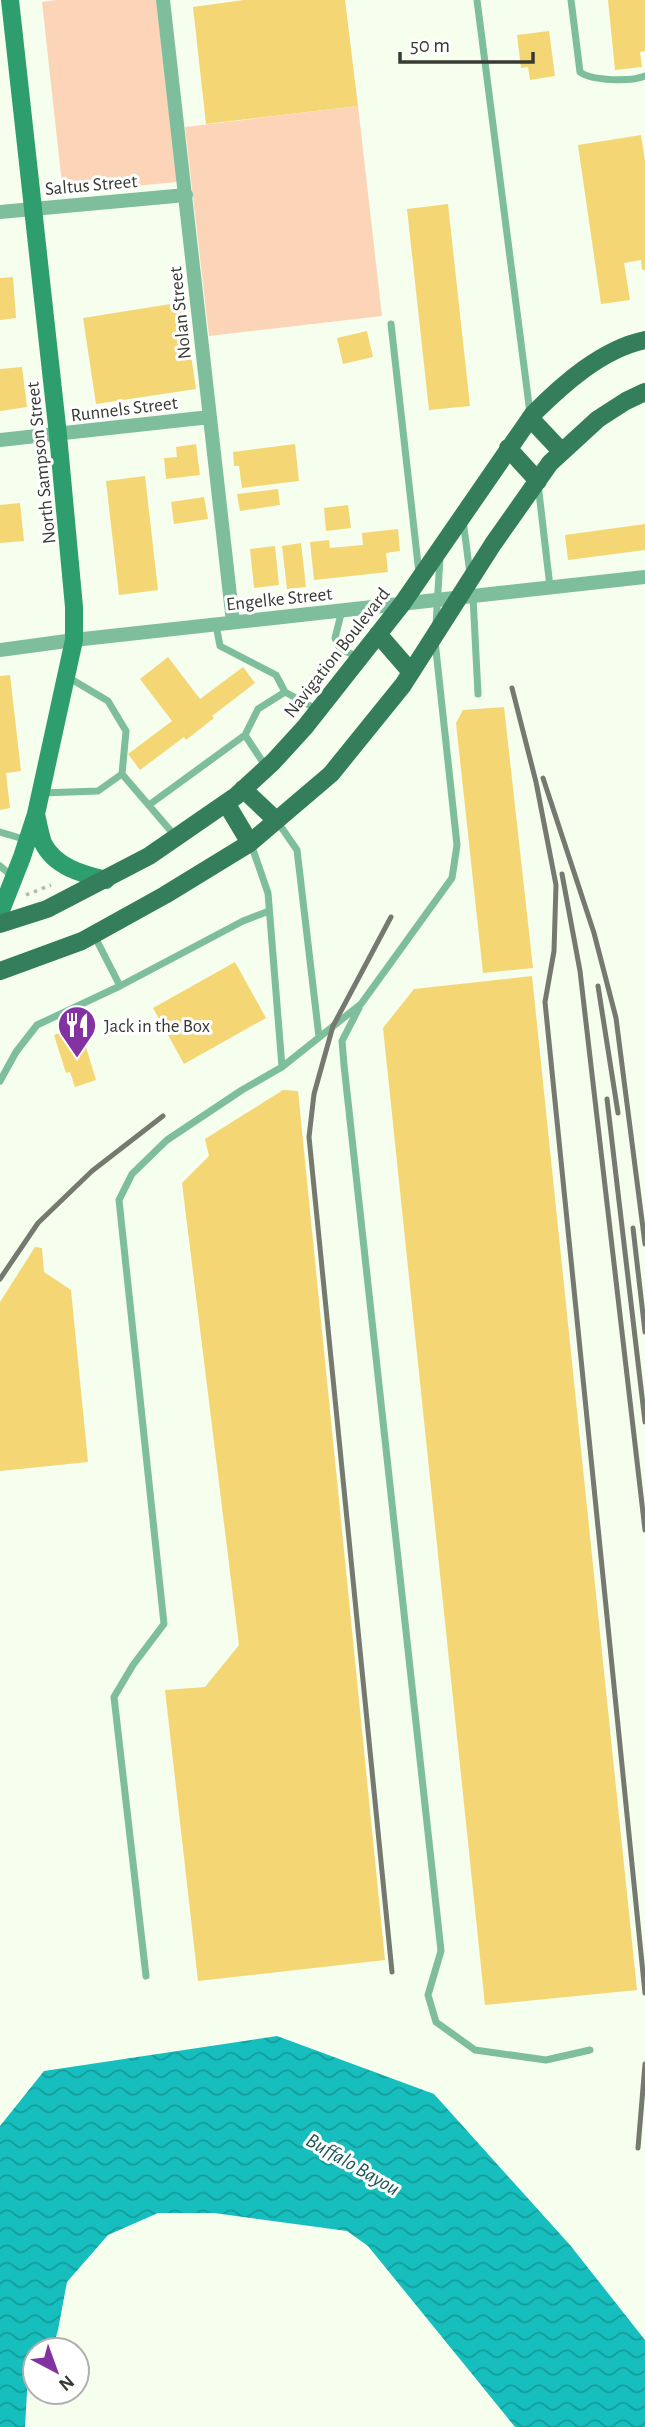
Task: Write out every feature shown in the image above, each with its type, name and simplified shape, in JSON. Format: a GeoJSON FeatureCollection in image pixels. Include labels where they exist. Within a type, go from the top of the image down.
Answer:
{"type":"FeatureCollection","features":[{"type":"Feature","properties":{"kind":"main road","name":"North Sampson Street"},"geometry":{"type":"LineString","coordinates":[[0,913],[7,872],[28,840],[36,814],[74,640],[74,607],[58,435],[10,0]]}},
{"type":"Feature","properties":{"kind":"main road","name":"Navigation Boulevard"},"geometry":{"type":"LineString","coordinates":[[0,924],[47,909],[106,880],[149,856],[243,789],[266,768],[318,710],[402,604],[530,418],[548,399],[599,359],[645,340]]}},
{"type":"Feature","properties":{"kind":"main road"},"geometry":{"type":"LineString","coordinates":[[0,971],[82,941],[250,843],[331,774],[411,672],[538,481],[562,452],[598,419],[626,401],[645,393]]}},
{"type":"Feature","properties":{"kind":"main road"},"geometry":{"type":"LineString","coordinates":[[530,418],[562,452]]}},
{"type":"Feature","properties":{"kind":"main road"},"geometry":{"type":"LineString","coordinates":[[508,448],[538,481]]}},
{"type":"Feature","properties":{"kind":"main road"},"geometry":{"type":"LineString","coordinates":[[378,634],[411,672]]}},
{"type":"Feature","properties":{"kind":"main road"},"geometry":{"type":"LineString","coordinates":[[243,789],[276,820]]}},
{"type":"Feature","properties":{"kind":"main road"},"geometry":{"type":"LineString","coordinates":[[226,803],[250,843]]}},
{"type":"Feature","properties":{"kind":"main road"},"geometry":{"type":"LineString","coordinates":[[36,814],[44,844],[58,861],[74,871],[106,880]]}},
{"type":"Feature","properties":{"kind":"street","name":"Nolan Street"},"geometry":{"type":"LineString","coordinates":[[163,0],[233,622]]}},
{"type":"Feature","properties":{"kind":"street","name":"Saltus Street"},"geometry":{"type":"LineString","coordinates":[[0,212],[186,195]]}},
{"type":"Feature","properties":{"kind":"street","name":"Runnels Street"},"geometry":{"type":"LineString","coordinates":[[0,440],[210,417]]}},
{"type":"Feature","properties":{"kind":"street","name":"Engelke Street"},"geometry":{"type":"LineString","coordinates":[[0,650],[438,600],[467,591],[551,588],[645,577]]}},
{"type":"Feature","properties":{"kind":"lane"},"geometry":{"type":"LineString","coordinates":[[477,0],[530,418]]}},
{"type":"Feature","properties":{"kind":"lane"},"geometry":{"type":"LineString","coordinates":[[571,0],[580,72],[587,78],[637,79],[645,76]]}},
{"type":"Feature","properties":{"kind":"lane"},"geometry":{"type":"LineString","coordinates":[[391,324],[420,579]]}},
{"type":"Feature","properties":{"kind":"lane"},"geometry":{"type":"LineString","coordinates":[[538,481],[551,588]]}},
{"type":"Feature","properties":{"kind":"lane"},"geometry":{"type":"LineString","coordinates":[[463,514],[467,591],[478,694]]}},
{"type":"Feature","properties":{"kind":"lane"},"geometry":{"type":"LineString","coordinates":[[441,546],[435,635],[457,845],[452,878],[361,1004],[342,1041],[441,1951],[428,1995],[436,2022],[475,2050],[546,2060],[590,2050]]}},
{"type":"Feature","properties":{"kind":"lane"},"geometry":{"type":"LineString","coordinates":[[342,610],[335,638],[341,649],[360,657]]}},
{"type":"Feature","properties":{"kind":"lane"},"geometry":{"type":"LineString","coordinates":[[216,624],[220,646],[276,675],[285,692],[318,710]]}},
{"type":"Feature","properties":{"kind":"lane"},"geometry":{"type":"LineString","coordinates":[[66,676],[108,701],[126,732],[122,774],[176,838]]}},
{"type":"Feature","properties":{"kind":"lane"},"geometry":{"type":"LineString","coordinates":[[149,805],[245,735],[258,709],[285,692]]}},
{"type":"Feature","properties":{"kind":"lane"},"geometry":{"type":"LineString","coordinates":[[245,735],[266,768]]}},
{"type":"Feature","properties":{"kind":"lane"},"geometry":{"type":"LineString","coordinates":[[41,793],[98,791],[122,774]]}},
{"type":"Feature","properties":{"kind":"lane"},"geometry":{"type":"LineString","coordinates":[[276,820],[297,850],[320,1037]]}},
{"type":"Feature","properties":{"kind":"lane"},"geometry":{"type":"LineString","coordinates":[[0,832],[28,840]]}},
{"type":"Feature","properties":{"kind":"lane"},"geometry":{"type":"LineString","coordinates":[[250,843],[268,893],[282,1067]]}},
{"type":"Feature","properties":{"kind":"lane"},"geometry":{"type":"LineString","coordinates":[[0,1081],[16,1052],[37,1025],[120,986],[243,921],[269,911]]}},
{"type":"Feature","properties":{"kind":"lane"},"geometry":{"type":"LineString","coordinates":[[94,934],[120,986]]}},
{"type":"Feature","properties":{"kind":"lane"},"geometry":{"type":"LineString","coordinates":[[146,1976],[114,1697],[133,1665],[164,1624],[119,1199],[132,1174],[167,1140],[282,1067],[361,1004]]}},
{"type":"Feature","properties":{"kind":"path"},"geometry":{"type":"LineString","coordinates":[[24,900],[26,895],[56,883]]}},
{"type":"Feature","properties":{"kind":"shaded area"},"geometry":{"type":"Polygon","coordinates":[[[156,0],[177,182],[63,193],[42,2],[156,0]]]}},
{"type":"Feature","properties":{"kind":"shaded area"},"geometry":{"type":"Polygon","coordinates":[[[358,106],[382,316],[209,336],[185,127],[358,106]]]}},
{"type":"Feature","properties":{"kind":"water","name":"Buffalo Bayou"},"geometry":{"type":"Polygon","coordinates":[[[277,2036],[434,2094],[570,2245],[645,2340],[645,2427],[515,2427],[368,2246],[347,2231],[214,2213],[158,2213],[108,2235],[67,2282],[56,2336],[21,2336],[21,2406],[26,2406],[25,2427],[0,2427],[0,2126],[44,2071],[277,2036]]]}},
{"type":"Feature","properties":{"kind":"building"},"geometry":{"type":"Polygon","coordinates":[[[244,0],[345,0],[358,106],[206,124],[193,7],[244,0]]]}},
{"type":"Feature","properties":{"kind":"building"},"geometry":{"type":"Polygon","coordinates":[[[608,0],[645,0],[645,51],[640,52],[642,67],[615,70],[608,0]]]}},
{"type":"Feature","properties":{"kind":"building"},"geometry":{"type":"Polygon","coordinates":[[[549,31],[555,76],[530,80],[528,67],[521,68],[517,35],[549,31]]]}},
{"type":"Feature","properties":{"kind":"building"},"geometry":{"type":"Polygon","coordinates":[[[641,135],[645,161],[645,270],[642,270],[641,260],[624,263],[630,300],[601,304],[578,145],[641,135]]]}},
{"type":"Feature","properties":{"kind":"building"},"geometry":{"type":"Polygon","coordinates":[[[448,204],[470,406],[429,410],[407,209],[448,204]]]}},
{"type":"Feature","properties":{"kind":"building"},"geometry":{"type":"Polygon","coordinates":[[[13,277],[16,318],[0,320],[0,278],[13,277]]]}},
{"type":"Feature","properties":{"kind":"building"},"geometry":{"type":"Polygon","coordinates":[[[183,302],[196,389],[96,404],[83,318],[183,302]]]}},
{"type":"Feature","properties":{"kind":"building"},"geometry":{"type":"Polygon","coordinates":[[[367,331],[373,357],[343,364],[337,338],[367,331]]]}},
{"type":"Feature","properties":{"kind":"building"},"geometry":{"type":"Polygon","coordinates":[[[22,367],[27,407],[0,411],[0,369],[22,367]]]}},
{"type":"Feature","properties":{"kind":"building"},"geometry":{"type":"Polygon","coordinates":[[[196,444],[200,475],[166,479],[164,458],[177,457],[176,447],[196,444]]]}},
{"type":"Feature","properties":{"kind":"building"},"geometry":{"type":"Polygon","coordinates":[[[295,444],[299,481],[242,488],[239,466],[234,466],[233,452],[295,444]]]}},
{"type":"Feature","properties":{"kind":"building"},"geometry":{"type":"Polygon","coordinates":[[[145,476],[158,590],[119,595],[106,481],[145,476]]]}},
{"type":"Feature","properties":{"kind":"building"},"geometry":{"type":"Polygon","coordinates":[[[278,489],[280,505],[240,511],[237,494],[278,489]]]}},
{"type":"Feature","properties":{"kind":"building"},"geometry":{"type":"Polygon","coordinates":[[[204,497],[208,519],[174,524],[171,502],[204,497]]]}},
{"type":"Feature","properties":{"kind":"building"},"geometry":{"type":"Polygon","coordinates":[[[20,503],[24,541],[0,543],[0,505],[20,503]]]}},
{"type":"Feature","properties":{"kind":"building"},"geometry":{"type":"Polygon","coordinates":[[[348,505],[351,528],[326,531],[324,508],[348,505]]]}},
{"type":"Feature","properties":{"kind":"building"},"geometry":{"type":"Polygon","coordinates":[[[645,524],[645,550],[568,560],[565,535],[645,524]]]}},
{"type":"Feature","properties":{"kind":"building"},"geometry":{"type":"Polygon","coordinates":[[[398,529],[400,551],[386,553],[388,572],[314,580],[310,542],[329,540],[330,548],[363,545],[362,533],[398,529]]]}},
{"type":"Feature","properties":{"kind":"building"},"geometry":{"type":"Polygon","coordinates":[[[301,543],[306,587],[287,589],[282,546],[301,543]]]}},
{"type":"Feature","properties":{"kind":"building"},"geometry":{"type":"Polygon","coordinates":[[[275,546],[279,585],[254,588],[250,549],[275,546]]]}},
{"type":"Feature","properties":{"kind":"building"},"geometry":{"type":"Polygon","coordinates":[[[168,657],[200,699],[243,667],[255,683],[186,740],[184,737],[140,770],[128,754],[172,721],[140,679],[168,657]]]}},
{"type":"Feature","properties":{"kind":"building"},"geometry":{"type":"Polygon","coordinates":[[[10,675],[21,771],[6,773],[10,808],[0,810],[0,676],[10,675]]]}},
{"type":"Feature","properties":{"kind":"building"},"geometry":{"type":"Polygon","coordinates":[[[504,707],[533,968],[483,973],[456,723],[463,710],[504,707]]]}},
{"type":"Feature","properties":{"kind":"building"},"geometry":{"type":"Polygon","coordinates":[[[235,962],[266,1018],[184,1064],[153,1008],[235,962]]]}},
{"type":"Feature","properties":{"kind":"building"},"geometry":{"type":"Polygon","coordinates":[[[532,976],[637,1990],[485,2005],[383,1028],[414,989],[532,976]]]}},
{"type":"Feature","properties":{"kind":"building"},"geometry":{"type":"Polygon","coordinates":[[[80,1027],[96,1080],[75,1087],[70,1072],[66,1073],[54,1035],[80,1027]]]}},
{"type":"Feature","properties":{"kind":"building"},"geometry":{"type":"Polygon","coordinates":[[[283,1090],[298,1091],[385,1960],[198,1981],[165,1690],[205,1687],[239,1645],[182,1183],[209,1156],[205,1139],[283,1090]]]}},
{"type":"Feature","properties":{"kind":"building"},"geometry":{"type":"Polygon","coordinates":[[[35,1247],[42,1248],[44,1272],[71,1290],[88,1462],[0,1471],[0,1302],[35,1247]]]}},
{"type":"Feature","properties":{"kind":"railway"},"geometry":{"type":"LineString","coordinates":[[512,688],[536,782],[556,885],[554,951],[545,1002],[645,1993]]}},
{"type":"Feature","properties":{"kind":"railway"},"geometry":{"type":"LineString","coordinates":[[543,778],[594,933],[616,1018],[645,1244]]}},
{"type":"Feature","properties":{"kind":"railway"},"geometry":{"type":"LineString","coordinates":[[562,874],[580,971],[645,1530]]}},
{"type":"Feature","properties":{"kind":"railway"},"geometry":{"type":"LineString","coordinates":[[391,917],[333,1026],[314,1094],[309,1137],[392,1972]]}},
{"type":"Feature","properties":{"kind":"railway"},"geometry":{"type":"LineString","coordinates":[[598,986],[618,1113]]}},
{"type":"Feature","properties":{"kind":"railway"},"geometry":{"type":"LineString","coordinates":[[607,1099],[645,1422]]}},
{"type":"Feature","properties":{"kind":"railway"},"geometry":{"type":"LineString","coordinates":[[0,1279],[38,1223],[92,1171],[163,1116]]}},
{"type":"Feature","properties":{"kind":"railway"},"geometry":{"type":"LineString","coordinates":[[633,1228],[645,1332]]}},
{"type":"Feature","properties":{"kind":"railway"},"geometry":{"type":"LineString","coordinates":[[638,2148],[645,2064]]}},
{"type":"Feature","properties":{"kind":"place","name":"Jack in the Box"},"geometry":{"type":"Point","coordinates":[77,1059]}}]}
